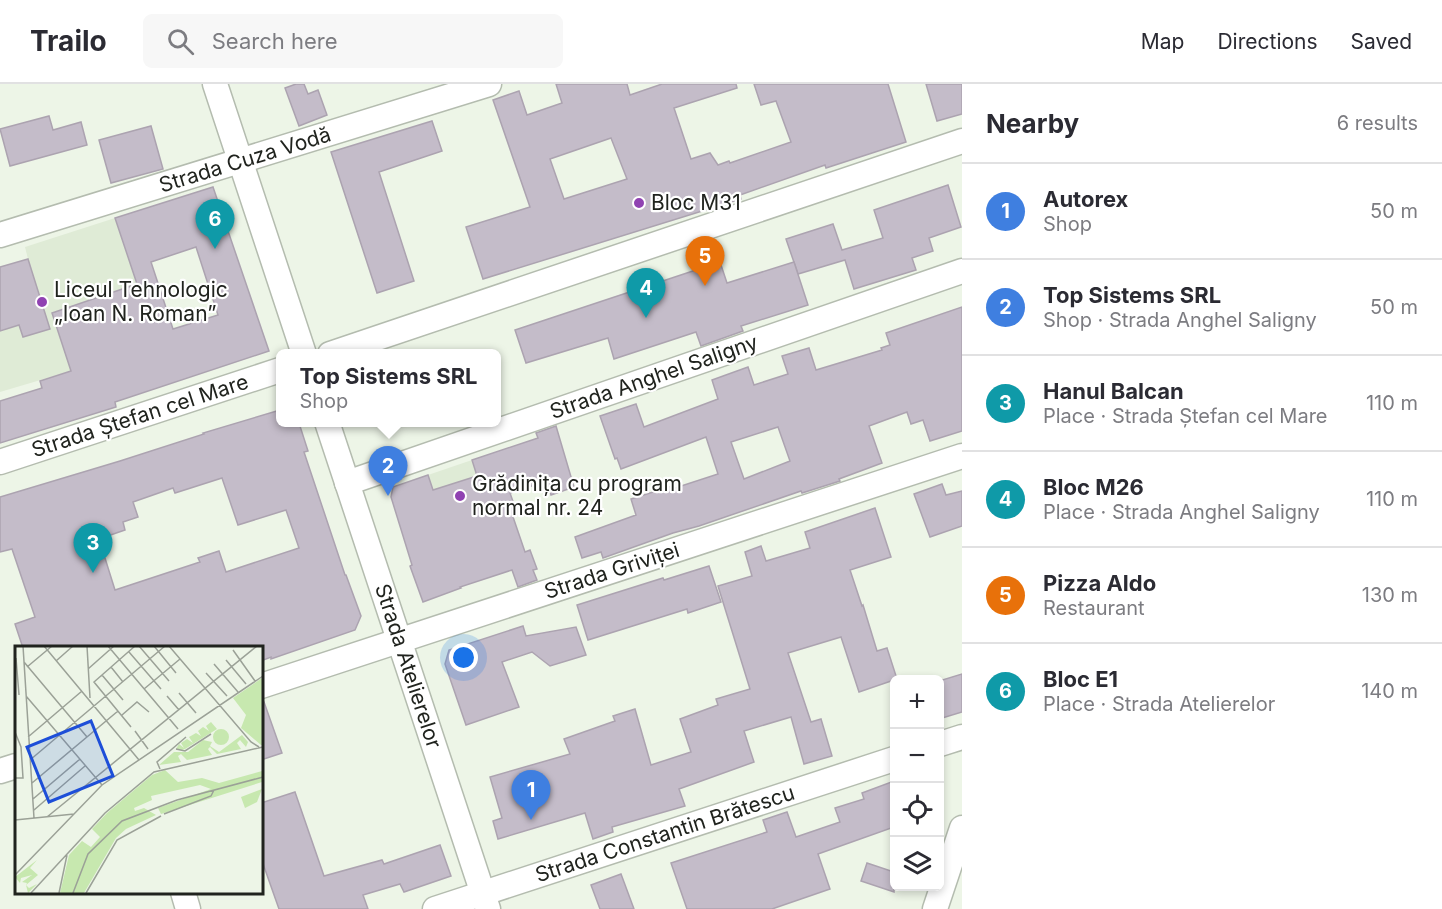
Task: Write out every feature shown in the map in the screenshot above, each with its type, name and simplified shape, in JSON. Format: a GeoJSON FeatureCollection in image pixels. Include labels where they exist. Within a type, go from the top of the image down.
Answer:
{"type":"FeatureCollection","features":[{"type":"Feature","properties":{"kind":"street"},"geometry":{"type":"LineString","coordinates":[[214,84],[302,349]]}},
{"type":"Feature","properties":{"kind":"street","name":"Strada Cuza Vodă"},"geometry":{"type":"LineString","coordinates":[[0,235],[489,84]]}},
{"type":"Feature","properties":{"kind":"street"},"geometry":{"type":"LineString","coordinates":[[345,349],[962,141]]}},
{"type":"Feature","properties":{"kind":"street","name":"Strada Anghel Saligny"},"geometry":{"type":"LineString","coordinates":[[347,483],[962,271]]}},
{"type":"Feature","properties":{"kind":"street","name":"Strada Ștefan cel Mare"},"geometry":{"type":"LineString","coordinates":[[0,462],[276,371]]}},
{"type":"Feature","properties":{"kind":"street","name":"Strada Atelierelor"},"geometry":{"type":"LineString","coordinates":[[328,427],[485,901]]}},
{"type":"Feature","properties":{"kind":"street","name":"Strada Griviței"},"geometry":{"type":"LineString","coordinates":[[262,686],[962,456]]}},
{"type":"Feature","properties":{"kind":"street"},"geometry":{"type":"LineString","coordinates":[[944,742],[962,736]]}},
{"type":"Feature","properties":{"kind":"street","name":"Strada Constantin Brătescu"},"geometry":{"type":"LineString","coordinates":[[435,909],[485,901],[890,760]]}},
{"type":"Feature","properties":{"kind":"street"},"geometry":{"type":"LineString","coordinates":[[0,771],[15,766]]}},
{"type":"Feature","properties":{"kind":"street"},"geometry":{"type":"LineString","coordinates":[[935,909],[962,828]]}},
{"type":"Feature","properties":{"kind":"street"},"geometry":{"type":"LineString","coordinates":[[184,894],[188,909]]}},
{"type":"Feature","properties":{"kind":"shaded area","name":"Liceul Tehnologic „Ioan N. Roman”"},"geometry":{"type":"Polygon","coordinates":[[[115,218],[145,307],[116,291],[52,313],[71,371],[0,392],[0,267],[28,259],[25,247],[115,218]]]}},
{"type":"Feature","properties":{"kind":"shaded area","name":"Grădinița cu program normal nr. 24"},"geometry":{"type":"Polygon","coordinates":[[[472,460],[491,518],[448,533],[428,475],[472,460]]]}},
{"type":"Feature","properties":{"kind":"building"},"geometry":{"type":"Polygon","coordinates":[[[304,84],[308,94],[318,90],[327,115],[299,126],[285,88],[304,84]]]}},
{"type":"Feature","properties":{"kind":"building"},"geometry":{"type":"Polygon","coordinates":[[[556,84],[627,84],[630,95],[662,84],[736,84],[737,88],[674,108],[691,159],[710,153],[718,165],[791,142],[776,101],[761,105],[754,84],[888,84],[906,142],[826,168],[825,165],[740,195],[741,199],[483,279],[466,227],[530,207],[493,100],[519,91],[527,115],[562,103],[556,84]],[[611,138],[550,159],[564,199],[627,179],[611,138]]]}},
{"type":"Feature","properties":{"kind":"building"},"geometry":{"type":"Polygon","coordinates":[[[926,84],[962,84],[962,114],[937,121],[926,84]]]}},
{"type":"Feature","properties":{"kind":"building"},"geometry":{"type":"Polygon","coordinates":[[[49,116],[53,130],[81,122],[87,145],[10,166],[0,129],[49,116]]]}},
{"type":"Feature","properties":{"kind":"building"},"geometry":{"type":"Polygon","coordinates":[[[432,121],[442,151],[379,172],[414,281],[377,293],[331,152],[432,121]]]}},
{"type":"Feature","properties":{"kind":"building"},"geometry":{"type":"Polygon","coordinates":[[[151,126],[163,169],[111,183],[99,140],[151,126]]]}},
{"type":"Feature","properties":{"kind":"building"},"geometry":{"type":"Polygon","coordinates":[[[948,185],[961,227],[929,238],[933,251],[912,258],[916,270],[854,289],[845,260],[798,274],[786,239],[833,224],[842,250],[883,238],[874,210],[948,185]]]}},
{"type":"Feature","properties":{"kind":"building"},"geometry":{"type":"Polygon","coordinates":[[[213,187],[269,351],[115,402],[116,407],[0,443],[0,401],[42,388],[40,381],[71,371],[52,313],[137,284],[115,218],[213,187]],[[196,247],[151,262],[173,329],[218,315],[196,247]]]}},
{"type":"Feature","properties":{"kind":"building"},"geometry":{"type":"Polygon","coordinates":[[[28,259],[50,329],[23,337],[19,325],[0,331],[0,267],[28,259]]]}},
{"type":"Feature","properties":{"kind":"building"},"geometry":{"type":"Polygon","coordinates":[[[720,262],[727,283],[794,262],[808,305],[741,326],[743,331],[701,346],[696,332],[614,359],[608,338],[526,363],[515,330],[720,262]]]}},
{"type":"Feature","properties":{"kind":"building"},"geometry":{"type":"Polygon","coordinates":[[[962,307],[962,431],[930,441],[923,420],[911,424],[907,412],[869,426],[882,463],[839,479],[840,481],[802,493],[801,491],[603,558],[601,552],[582,558],[575,537],[636,515],[631,499],[718,474],[706,437],[621,469],[617,458],[615,459],[600,416],[636,404],[644,427],[718,399],[712,380],[748,367],[754,385],[788,374],[782,356],[809,348],[816,370],[882,350],[881,348],[890,345],[886,333],[962,307]],[[778,427],[731,442],[744,479],[790,461],[778,427]]]}},
{"type":"Feature","properties":{"kind":"building"},"geometry":{"type":"Polygon","coordinates":[[[276,411],[276,427],[300,427],[308,451],[304,452],[361,616],[355,630],[262,661],[262,646],[22,646],[15,624],[35,617],[12,549],[0,552],[0,497],[276,411]],[[222,478],[175,493],[173,488],[133,502],[138,517],[123,522],[125,530],[99,539],[115,590],[200,562],[198,558],[219,551],[226,572],[299,548],[286,510],[238,525],[222,478]]]}},
{"type":"Feature","properties":{"kind":"building"},"geometry":{"type":"Polygon","coordinates":[[[556,426],[574,487],[551,495],[547,481],[510,493],[516,510],[511,511],[525,552],[530,550],[537,569],[533,570],[537,580],[518,587],[512,570],[423,602],[410,566],[412,565],[391,497],[393,487],[428,475],[433,490],[477,476],[472,460],[538,438],[536,433],[556,426]]]}},
{"type":"Feature","properties":{"kind":"building"},"geometry":{"type":"Polygon","coordinates":[[[942,484],[946,495],[962,491],[962,526],[930,537],[914,494],[942,484]]]}},
{"type":"Feature","properties":{"kind":"building"},"geometry":{"type":"Polygon","coordinates":[[[875,508],[891,557],[850,570],[877,651],[887,648],[896,675],[890,675],[890,681],[859,692],[841,637],[788,653],[811,722],[821,719],[832,756],[804,764],[791,717],[744,731],[754,762],[679,789],[685,806],[612,827],[613,832],[593,839],[585,813],[498,839],[493,821],[502,818],[490,777],[570,754],[564,739],[615,721],[613,716],[635,709],[651,765],[691,752],[680,719],[718,705],[716,699],[750,689],[718,586],[752,576],[745,552],[761,546],[766,561],[810,548],[805,532],[875,508]]]}},
{"type":"Feature","properties":{"kind":"building"},"geometry":{"type":"Polygon","coordinates":[[[709,566],[721,602],[688,613],[687,609],[588,640],[577,605],[709,566]]]}},
{"type":"Feature","properties":{"kind":"building"},"geometry":{"type":"Polygon","coordinates":[[[523,626],[526,636],[576,627],[586,655],[550,666],[532,652],[502,662],[519,707],[466,725],[445,664],[449,650],[523,626]]]}},
{"type":"Feature","properties":{"kind":"building"},"geometry":{"type":"Polygon","coordinates":[[[962,674],[962,712],[944,717],[944,679],[962,674]]]}},
{"type":"Feature","properties":{"kind":"building"},"geometry":{"type":"Polygon","coordinates":[[[262,702],[264,702],[282,753],[262,760],[262,702]]]}},
{"type":"Feature","properties":{"kind":"building"},"geometry":{"type":"Polygon","coordinates":[[[890,782],[890,828],[818,854],[830,889],[772,909],[687,909],[671,863],[767,832],[763,820],[787,812],[796,837],[840,822],[835,808],[864,799],[862,793],[890,782]]]}},
{"type":"Feature","properties":{"kind":"building"},"geometry":{"type":"Polygon","coordinates":[[[295,792],[324,876],[382,860],[384,864],[440,845],[451,876],[404,892],[400,884],[363,895],[368,909],[279,909],[262,861],[262,803],[295,792]]]}},
{"type":"Feature","properties":{"kind":"building"},"geometry":{"type":"Polygon","coordinates":[[[867,863],[890,871],[890,891],[861,881],[867,863]]]}},
{"type":"Feature","properties":{"kind":"building"},"geometry":{"type":"Polygon","coordinates":[[[621,874],[634,909],[600,909],[591,885],[621,874]]]}},
{"type":"Feature","properties":{"kind":"place","name":"Bloc M31"},"geometry":{"type":"Point","coordinates":[639,203]}},
{"type":"Feature","properties":{"kind":"place","name":"Bloc E1"},"geometry":{"type":"Point","coordinates":[215,249]}},
{"type":"Feature","properties":{"kind":"place","name":"Pizza Aldo"},"geometry":{"type":"Point","coordinates":[705,286]}},
{"type":"Feature","properties":{"kind":"place","name":"Liceul Tehnologic „Ioan N. Roman”"},"geometry":{"type":"Point","coordinates":[42,302]}},
{"type":"Feature","properties":{"kind":"place","name":"Bloc M26"},"geometry":{"type":"Point","coordinates":[646,318]}},
{"type":"Feature","properties":{"kind":"place","name":"Top Sistems SRL"},"geometry":{"type":"Point","coordinates":[388,496]}},
{"type":"Feature","properties":{"kind":"place","name":"Grădinița cu program normal nr. 24"},"geometry":{"type":"Point","coordinates":[460,496]}},
{"type":"Feature","properties":{"kind":"place","name":"Hanul Balcan"},"geometry":{"type":"Point","coordinates":[93,573]}},
{"type":"Feature","properties":{"kind":"place","name":"Autorex"},"geometry":{"type":"Point","coordinates":[531,820]}}]}
